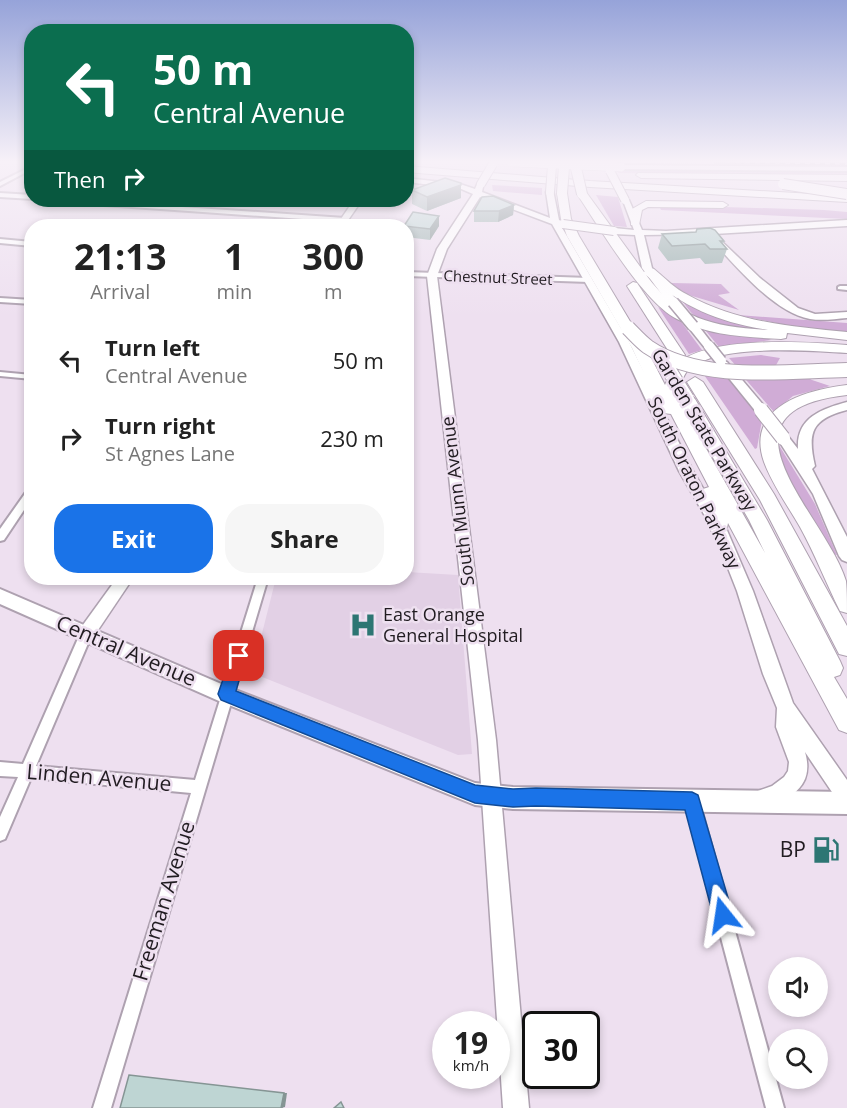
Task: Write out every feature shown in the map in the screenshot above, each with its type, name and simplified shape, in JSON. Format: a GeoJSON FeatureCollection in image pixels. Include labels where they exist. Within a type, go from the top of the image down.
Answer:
{"type":"FeatureCollection","features":[{"type":"Feature","properties":{"kind":"highway"},"geometry":{"type":"LineString","coordinates":[[565,214],[571,232],[628,328],[695,464],[719,516],[719,528]]}},
{"type":"Feature","properties":{"kind":"highway","name":"Garden State Parkway"},"geometry":{"type":"LineString","coordinates":[[581,214],[589,242],[664,362],[691,390],[764,492],[847,647]]}},
{"type":"Feature","properties":{"kind":"highway","name":"Garden State Parkway"},"geometry":{"type":"LineString","coordinates":[[588,214],[678,355],[691,390],[847,699]]}},
{"type":"Feature","properties":{"kind":"highway"},"geometry":{"type":"LineString","coordinates":[[592,214],[654,295],[682,316],[705,325],[738,332],[847,337]]}},
{"type":"Feature","properties":{"kind":"highway"},"geometry":{"type":"LineString","coordinates":[[636,214],[637,229]]}},
{"type":"Feature","properties":{"kind":"highway"},"geometry":{"type":"LineString","coordinates":[[650,272],[682,297],[713,311],[774,326],[847,337]]}},
{"type":"Feature","properties":{"kind":"highway"},"geometry":{"type":"LineString","coordinates":[[628,328],[653,350],[697,366],[731,370],[847,370]]}},
{"type":"Feature","properties":{"kind":"highway"},"geometry":{"type":"LineString","coordinates":[[847,349],[773,346],[718,352],[686,365],[675,378],[671,391],[678,413],[847,722]]}},
{"type":"Feature","properties":{"kind":"highway"},"geometry":{"type":"LineString","coordinates":[[847,390],[811,397],[788,407],[773,423],[768,442],[774,464],[817,541],[847,605]]}},
{"type":"Feature","properties":{"kind":"main road","name":"South Munn Avenue"},"geometry":{"type":"LineString","coordinates":[[464,214],[442,249],[432,276],[493,797],[516,1108]]}},
{"type":"Feature","properties":{"kind":"main road"},"geometry":{"type":"LineString","coordinates":[[538,214],[559,223],[614,231],[637,229],[709,232],[847,223]]}},
{"type":"Feature","properties":{"kind":"main road","name":"South Oraton Parkway"},"geometry":{"type":"LineString","coordinates":[[563,214],[559,223],[632,356],[698,494],[719,528],[745,591],[772,674],[786,708],[847,797]]}},
{"type":"Feature","properties":{"kind":"main road"},"geometry":{"type":"LineString","coordinates":[[631,214],[650,272],[783,438],[811,477],[836,526],[847,556]]}},
{"type":"Feature","properties":{"kind":"main road"},"geometry":{"type":"LineString","coordinates":[[709,232],[742,267],[792,308],[806,315],[823,317],[847,315]]}},
{"type":"Feature","properties":{"kind":"main road"},"geometry":{"type":"LineString","coordinates":[[811,477],[803,449],[806,429],[822,415],[847,406]]}},
{"type":"Feature","properties":{"kind":"main road"},"geometry":{"type":"LineString","coordinates":[[86,634],[120,585]]}},
{"type":"Feature","properties":{"kind":"main road","name":"Central Avenue"},"geometry":{"type":"LineString","coordinates":[[0,596],[226,694],[456,787],[493,797],[847,803]]}},
{"type":"Feature","properties":{"kind":"main road"},"geometry":{"type":"LineString","coordinates":[[754,802],[786,788],[797,777],[799,766],[796,753],[784,725],[786,708]]}},
{"type":"Feature","properties":{"kind":"street"},"geometry":{"type":"LineString","coordinates":[[239,214],[297,219]]}},
{"type":"Feature","properties":{"kind":"street"},"geometry":{"type":"LineString","coordinates":[[0,241],[24,243]]}},
{"type":"Feature","properties":{"kind":"street","name":"Chestnut Street"},"geometry":{"type":"LineString","coordinates":[[414,274],[589,280]]}},
{"type":"Feature","properties":{"kind":"street"},"geometry":{"type":"LineString","coordinates":[[0,300],[24,302]]}},
{"type":"Feature","properties":{"kind":"street"},"geometry":{"type":"LineString","coordinates":[[0,374],[24,376]]}},
{"type":"Feature","properties":{"kind":"street"},"geometry":{"type":"LineString","coordinates":[[0,537],[24,502]]}},
{"type":"Feature","properties":{"kind":"street","name":"Freeman Avenue"},"geometry":{"type":"LineString","coordinates":[[102,1108],[261,585]]}},
{"type":"Feature","properties":{"kind":"street"},"geometry":{"type":"LineString","coordinates":[[0,834],[86,634]]}},
{"type":"Feature","properties":{"kind":"street","name":"Linden Avenue"},"geometry":{"type":"LineString","coordinates":[[0,770],[199,787]]}},
{"type":"Feature","properties":{"kind":"street"},"geometry":{"type":"LineString","coordinates":[[692,801],[775,1108]]}},
{"type":"Feature","properties":{"kind":"shaded area"},"geometry":{"type":"Polygon","coordinates":[[[607,214],[623,214],[627,227],[614,226],[607,214]]]}},
{"type":"Feature","properties":{"kind":"shaded area"},"geometry":{"type":"Polygon","coordinates":[[[738,214],[847,214],[847,219],[738,214]]]}},
{"type":"Feature","properties":{"kind":"shaded area"},"geometry":{"type":"Polygon","coordinates":[[[671,283],[721,284],[730,293],[718,295],[739,310],[682,293],[671,283]]]}},
{"type":"Feature","properties":{"kind":"shaded area"},"geometry":{"type":"Polygon","coordinates":[[[682,301],[706,312],[778,331],[737,329],[707,322],[696,317],[682,301]]]}},
{"type":"Feature","properties":{"kind":"shaded area"},"geometry":{"type":"Polygon","coordinates":[[[658,307],[679,319],[702,350],[689,354],[658,307]]]}},
{"type":"Feature","properties":{"kind":"shaded area"},"geometry":{"type":"Polygon","coordinates":[[[738,315],[847,323],[847,333],[805,329],[738,315]]]}},
{"type":"Feature","properties":{"kind":"shaded area"},"geometry":{"type":"Polygon","coordinates":[[[701,325],[761,336],[771,340],[719,347],[701,325]]]}},
{"type":"Feature","properties":{"kind":"shaded area"},"geometry":{"type":"Polygon","coordinates":[[[761,355],[780,358],[775,367],[738,368],[729,358],[761,355]]]}},
{"type":"Feature","properties":{"kind":"shaded area"},"geometry":{"type":"Polygon","coordinates":[[[700,369],[724,373],[762,420],[757,448],[755,449],[700,369]]]}},
{"type":"Feature","properties":{"kind":"shaded area"},"geometry":{"type":"Polygon","coordinates":[[[740,373],[799,373],[830,386],[793,396],[774,412],[740,373]]]}},
{"type":"Feature","properties":{"kind":"shaded area"},"geometry":{"type":"Polygon","coordinates":[[[774,437],[815,504],[837,555],[831,554],[785,472],[774,437]]]}},
{"type":"Feature","properties":{"kind":"shaded area","name":"East Orange General Hospital"},"geometry":{"type":"Polygon","coordinates":[[[414,572],[458,575],[472,754],[458,755],[252,673],[274,585],[414,585],[414,572]]]}},
{"type":"Feature","properties":{"kind":"building"},"geometry":{"type":"Polygon","coordinates":[[[412,214],[439,216],[430,229],[414,227],[414,219],[408,219],[412,214]]]}},
{"type":"Feature","properties":{"kind":"building"},"geometry":{"type":"Polygon","coordinates":[[[697,229],[715,230],[724,241],[720,241],[727,249],[710,249],[705,244],[672,246],[662,234],[696,232],[697,229]]]}},
{"type":"Feature","properties":{"kind":"building"},"geometry":{"type":"Polygon","coordinates":[[[129,1075],[284,1093],[281,1108],[120,1108],[129,1075]]]}},
{"type":"Feature","properties":{"kind":"building"},"geometry":{"type":"Polygon","coordinates":[[[341,1102],[344,1108],[334,1108],[341,1102]]]}},
{"type":"Feature","properties":{"kind":"place","name":"East Orange General Hospital"},"geometry":{"type":"Point","coordinates":[363,625]}},
{"type":"Feature","properties":{"kind":"place","name":"BP"},"geometry":{"type":"Point","coordinates":[826,850]}},
{"type":"Feature","properties":{"kind":"route"},"geometry":{"type":"LineString","coordinates":[[239,656],[226,694],[475,794],[513,798],[692,801],[723,915]]}}]}
